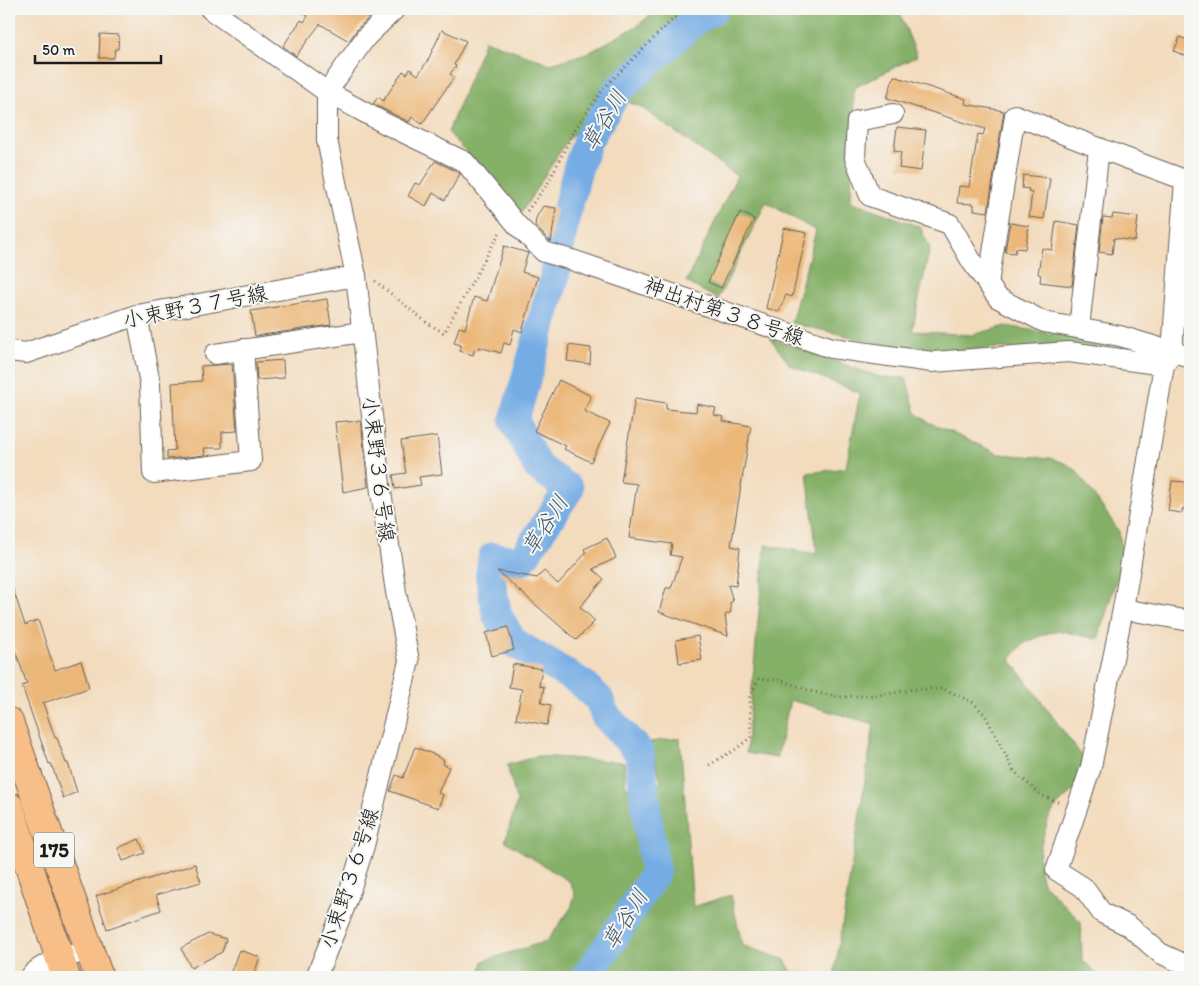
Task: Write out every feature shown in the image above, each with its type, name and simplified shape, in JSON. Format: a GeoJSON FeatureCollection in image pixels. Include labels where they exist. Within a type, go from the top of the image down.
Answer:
{"type":"FeatureCollection","features":[{"type":"Feature","properties":{"kind":"highway","name":"175"},"geometry":{"type":"LineString","coordinates":[[9,722],[99,977]]}},
{"type":"Feature","properties":{"kind":"highway","name":"175"},"geometry":{"type":"LineString","coordinates":[[9,806],[63,968]]}},
{"type":"Feature","properties":{"kind":"street"},"geometry":{"type":"LineString","coordinates":[[210,9],[327,92],[366,37],[395,9]]}},
{"type":"Feature","properties":{"kind":"street","name":"神出村第３８号線"},"geometry":{"type":"LineString","coordinates":[[327,92],[386,124],[465,162],[517,225],[544,252],[832,348],[932,362],[1069,352],[1176,358]]}},
{"type":"Feature","properties":{"kind":"street","name":"小束野３６号線"},"geometry":{"type":"LineString","coordinates":[[316,977],[346,904],[364,846],[409,661],[396,592],[383,504],[355,269],[327,140],[327,92]]}},
{"type":"Feature","properties":{"kind":"street"},"geometry":{"type":"LineString","coordinates":[[893,114],[858,121],[855,158],[870,196],[950,224],[972,262],[998,298],[1044,322],[1120,336],[1176,358]]}},
{"type":"Feature","properties":{"kind":"street"},"geometry":{"type":"LineString","coordinates":[[988,284],[1015,115],[1184,180],[1176,358],[1090,767],[1056,870],[1083,887],[1102,913],[1129,926],[1160,953],[1190,967]]}},
{"type":"Feature","properties":{"kind":"street"},"geometry":{"type":"LineString","coordinates":[[1079,328],[1099,148]]}},
{"type":"Feature","properties":{"kind":"street","name":"小束野３７号線"},"geometry":{"type":"LineString","coordinates":[[9,351],[26,353],[137,315],[355,269]]}},
{"type":"Feature","properties":{"kind":"street"},"geometry":{"type":"LineString","coordinates":[[137,315],[150,384],[153,473],[251,461],[244,349]]}},
{"type":"Feature","properties":{"kind":"street"},"geometry":{"type":"LineString","coordinates":[[215,354],[362,332]]}},
{"type":"Feature","properties":{"kind":"street"},"geometry":{"type":"LineString","coordinates":[[1122,608],[1190,621]]}},
{"type":"Feature","properties":{"kind":"street"},"geometry":{"type":"LineString","coordinates":[[30,977],[34,971],[63,968],[90,950]]}},
{"type":"Feature","properties":{"kind":"path"},"geometry":{"type":"LineString","coordinates":[[355,269],[426,322],[444,333],[500,232],[517,225],[548,183],[575,129],[604,88],[685,9]]}},
{"type":"Feature","properties":{"kind":"path"},"geometry":{"type":"LineString","coordinates":[[709,765],[736,749],[751,737],[750,697],[759,679],[781,680],[813,692],[840,698],[918,689],[944,689],[974,703],[985,715],[1014,771],[1042,796],[1076,810]]}},
{"type":"Feature","properties":{"kind":"green space"},"geometry":{"type":"Polygon","coordinates":[[[658,9],[898,9],[917,56],[854,88],[851,201],[920,227],[930,248],[912,331],[972,335],[1006,326],[1109,343],[1108,353],[999,348],[919,352],[791,323],[816,231],[766,202],[718,299],[686,282],[737,176],[639,106],[608,95],[566,142],[521,213],[448,132],[485,40],[551,64],[590,52],[637,26],[658,9]]]}},
{"type":"Feature","properties":{"kind":"green space"},"geometry":{"type":"Polygon","coordinates":[[[770,338],[879,377],[906,378],[916,413],[928,422],[999,454],[1050,458],[1065,463],[1076,470],[1119,532],[1123,558],[1098,639],[1061,631],[1047,633],[1023,644],[1010,659],[1084,759],[1080,784],[1054,809],[1048,820],[1039,857],[1043,883],[1081,922],[1082,959],[1099,977],[834,977],[874,724],[790,700],[777,758],[746,753],[765,545],[817,554],[807,473],[846,468],[860,393],[790,365],[770,338]]]}},
{"type":"Feature","properties":{"kind":"green space"},"geometry":{"type":"Polygon","coordinates":[[[680,738],[693,907],[731,895],[742,945],[785,960],[792,972],[830,977],[480,977],[483,961],[547,941],[571,908],[575,895],[570,882],[505,841],[517,802],[507,765],[538,756],[624,762],[626,788],[661,783],[650,742],[680,738]]]}},
{"type":"Feature","properties":{"kind":"building"},"geometry":{"type":"Polygon","coordinates":[[[296,9],[378,9],[358,28],[349,41],[320,24],[296,56],[283,46],[301,20],[304,22],[308,16],[296,9]]]}},
{"type":"Feature","properties":{"kind":"building"},"geometry":{"type":"Polygon","coordinates":[[[442,30],[466,41],[454,65],[456,66],[450,74],[454,77],[422,124],[412,117],[409,122],[373,104],[378,97],[383,101],[403,71],[407,74],[410,69],[418,75],[428,60],[442,30]]]}},
{"type":"Feature","properties":{"kind":"building"},"geometry":{"type":"Polygon","coordinates":[[[100,34],[119,35],[118,49],[115,49],[114,58],[99,58],[100,34]]]}},
{"type":"Feature","properties":{"kind":"building"},"geometry":{"type":"Polygon","coordinates":[[[1180,37],[1190,41],[1190,58],[1174,51],[1180,37]]]}},
{"type":"Feature","properties":{"kind":"building"},"geometry":{"type":"Polygon","coordinates":[[[894,76],[966,99],[965,104],[1004,111],[988,212],[974,210],[974,204],[957,203],[959,186],[969,187],[978,134],[983,135],[985,129],[887,98],[894,76]]]}},
{"type":"Feature","properties":{"kind":"building"},"geometry":{"type":"Polygon","coordinates":[[[897,127],[926,130],[921,171],[899,168],[901,152],[894,151],[897,127]]]}},
{"type":"Feature","properties":{"kind":"building"},"geometry":{"type":"Polygon","coordinates":[[[435,161],[460,174],[445,200],[433,193],[426,206],[408,196],[415,183],[420,185],[435,161]]]}},
{"type":"Feature","properties":{"kind":"building"},"geometry":{"type":"Polygon","coordinates":[[[1023,175],[1050,178],[1044,219],[1029,217],[1032,192],[1028,191],[1029,189],[1022,188],[1023,175]]]}},
{"type":"Feature","properties":{"kind":"building"},"geometry":{"type":"Polygon","coordinates":[[[543,206],[556,208],[551,242],[535,226],[536,218],[543,206]]]}},
{"type":"Feature","properties":{"kind":"building"},"geometry":{"type":"Polygon","coordinates":[[[740,212],[754,219],[721,288],[708,282],[740,212]]]}},
{"type":"Feature","properties":{"kind":"building"},"geometry":{"type":"Polygon","coordinates":[[[1113,214],[1138,217],[1135,241],[1114,238],[1112,254],[1099,252],[1103,217],[1112,218],[1113,214]]]}},
{"type":"Feature","properties":{"kind":"building"},"geometry":{"type":"Polygon","coordinates":[[[1056,221],[1079,225],[1072,286],[1040,282],[1041,275],[1038,274],[1042,248],[1052,250],[1056,221]]]}},
{"type":"Feature","properties":{"kind":"building"},"geometry":{"type":"Polygon","coordinates":[[[1010,223],[1029,226],[1025,249],[1016,248],[1015,253],[1005,252],[1010,223]]]}},
{"type":"Feature","properties":{"kind":"building"},"geometry":{"type":"Polygon","coordinates":[[[784,228],[807,233],[792,297],[786,295],[779,312],[766,308],[784,228]]]}},
{"type":"Feature","properties":{"kind":"building"},"geometry":{"type":"Polygon","coordinates":[[[504,246],[528,253],[522,272],[538,277],[522,332],[514,329],[510,345],[504,343],[501,353],[479,347],[478,350],[475,349],[473,355],[459,351],[461,345],[454,343],[459,327],[465,329],[474,297],[487,301],[504,246]]]}},
{"type":"Feature","properties":{"kind":"building"},"geometry":{"type":"Polygon","coordinates":[[[327,299],[331,325],[255,336],[251,311],[327,299]]]}},
{"type":"Feature","properties":{"kind":"building"},"geometry":{"type":"Polygon","coordinates":[[[569,345],[591,348],[590,364],[567,361],[569,345]]]}},
{"type":"Feature","properties":{"kind":"building"},"geometry":{"type":"Polygon","coordinates":[[[283,360],[284,378],[257,380],[256,362],[283,360]]]}},
{"type":"Feature","properties":{"kind":"building"},"geometry":{"type":"Polygon","coordinates":[[[232,364],[237,431],[222,432],[222,448],[204,448],[205,455],[167,459],[167,451],[175,450],[172,383],[202,381],[201,366],[232,364]]]}},
{"type":"Feature","properties":{"kind":"building"},"geometry":{"type":"Polygon","coordinates":[[[559,380],[591,396],[584,411],[610,423],[591,462],[564,449],[566,446],[534,431],[559,380]]]}},
{"type":"Feature","properties":{"kind":"building"},"geometry":{"type":"Polygon","coordinates":[[[635,398],[666,403],[666,409],[696,412],[697,404],[716,408],[714,415],[724,417],[723,421],[751,426],[731,546],[740,548],[736,586],[728,585],[733,601],[730,603],[731,612],[725,615],[728,636],[659,612],[666,588],[671,588],[682,557],[670,555],[672,544],[629,538],[637,484],[621,482],[635,398]]]}},
{"type":"Feature","properties":{"kind":"building"},"geometry":{"type":"Polygon","coordinates":[[[361,421],[368,487],[343,492],[335,422],[361,421]]]}},
{"type":"Feature","properties":{"kind":"building"},"geometry":{"type":"Polygon","coordinates":[[[437,436],[442,474],[419,477],[421,485],[395,489],[393,475],[406,473],[401,441],[437,436]]]}},
{"type":"Feature","properties":{"kind":"building"},"geometry":{"type":"Polygon","coordinates":[[[1172,481],[1186,482],[1186,487],[1190,487],[1190,508],[1183,508],[1182,513],[1168,511],[1172,481]]]}},
{"type":"Feature","properties":{"kind":"building"},"geometry":{"type":"Polygon","coordinates":[[[607,538],[616,558],[593,569],[604,579],[580,607],[595,621],[576,640],[497,571],[537,578],[544,571],[558,584],[586,553],[584,549],[607,538]]]}},
{"type":"Feature","properties":{"kind":"building"},"geometry":{"type":"Polygon","coordinates":[[[9,583],[11,583],[25,625],[38,620],[55,670],[81,661],[86,676],[89,688],[43,703],[55,738],[57,738],[66,763],[68,763],[77,792],[63,798],[22,686],[27,684],[9,633],[9,583]]]}},
{"type":"Feature","properties":{"kind":"building"},"geometry":{"type":"Polygon","coordinates":[[[508,627],[514,650],[492,656],[486,633],[508,627]]]}},
{"type":"Feature","properties":{"kind":"building"},"geometry":{"type":"Polygon","coordinates":[[[698,636],[702,660],[679,663],[676,640],[698,636]]]}},
{"type":"Feature","properties":{"kind":"building"},"geometry":{"type":"Polygon","coordinates":[[[513,664],[542,669],[539,686],[544,687],[541,703],[551,705],[547,725],[516,719],[522,689],[509,687],[513,664]]]}},
{"type":"Feature","properties":{"kind":"building"},"geometry":{"type":"Polygon","coordinates":[[[415,747],[438,756],[444,760],[443,764],[449,767],[438,793],[443,795],[438,808],[390,791],[396,775],[403,778],[415,747]]]}},
{"type":"Feature","properties":{"kind":"building"},"geometry":{"type":"Polygon","coordinates":[[[139,839],[145,853],[123,861],[118,848],[139,839]]]}},
{"type":"Feature","properties":{"kind":"building"},"geometry":{"type":"Polygon","coordinates":[[[195,864],[201,882],[156,895],[161,910],[107,929],[96,896],[195,864]]]}},
{"type":"Feature","properties":{"kind":"building"},"geometry":{"type":"Polygon","coordinates":[[[208,934],[226,939],[222,952],[191,968],[181,948],[208,934]]]}},
{"type":"Feature","properties":{"kind":"building"},"geometry":{"type":"Polygon","coordinates":[[[239,950],[260,957],[253,977],[229,977],[239,950]]]}},
{"type":"Feature","properties":{"kind":"waterway","name":"草谷川"},"geometry":{"type":"LineString","coordinates":[[588,977],[587,975],[655,873],[639,752],[605,715],[599,699],[583,684],[513,642],[497,615],[490,576],[493,557],[521,561],[569,489],[538,467],[514,421],[554,280],[564,222],[578,168],[588,139],[619,89],[697,19],[714,9]]}}]}
